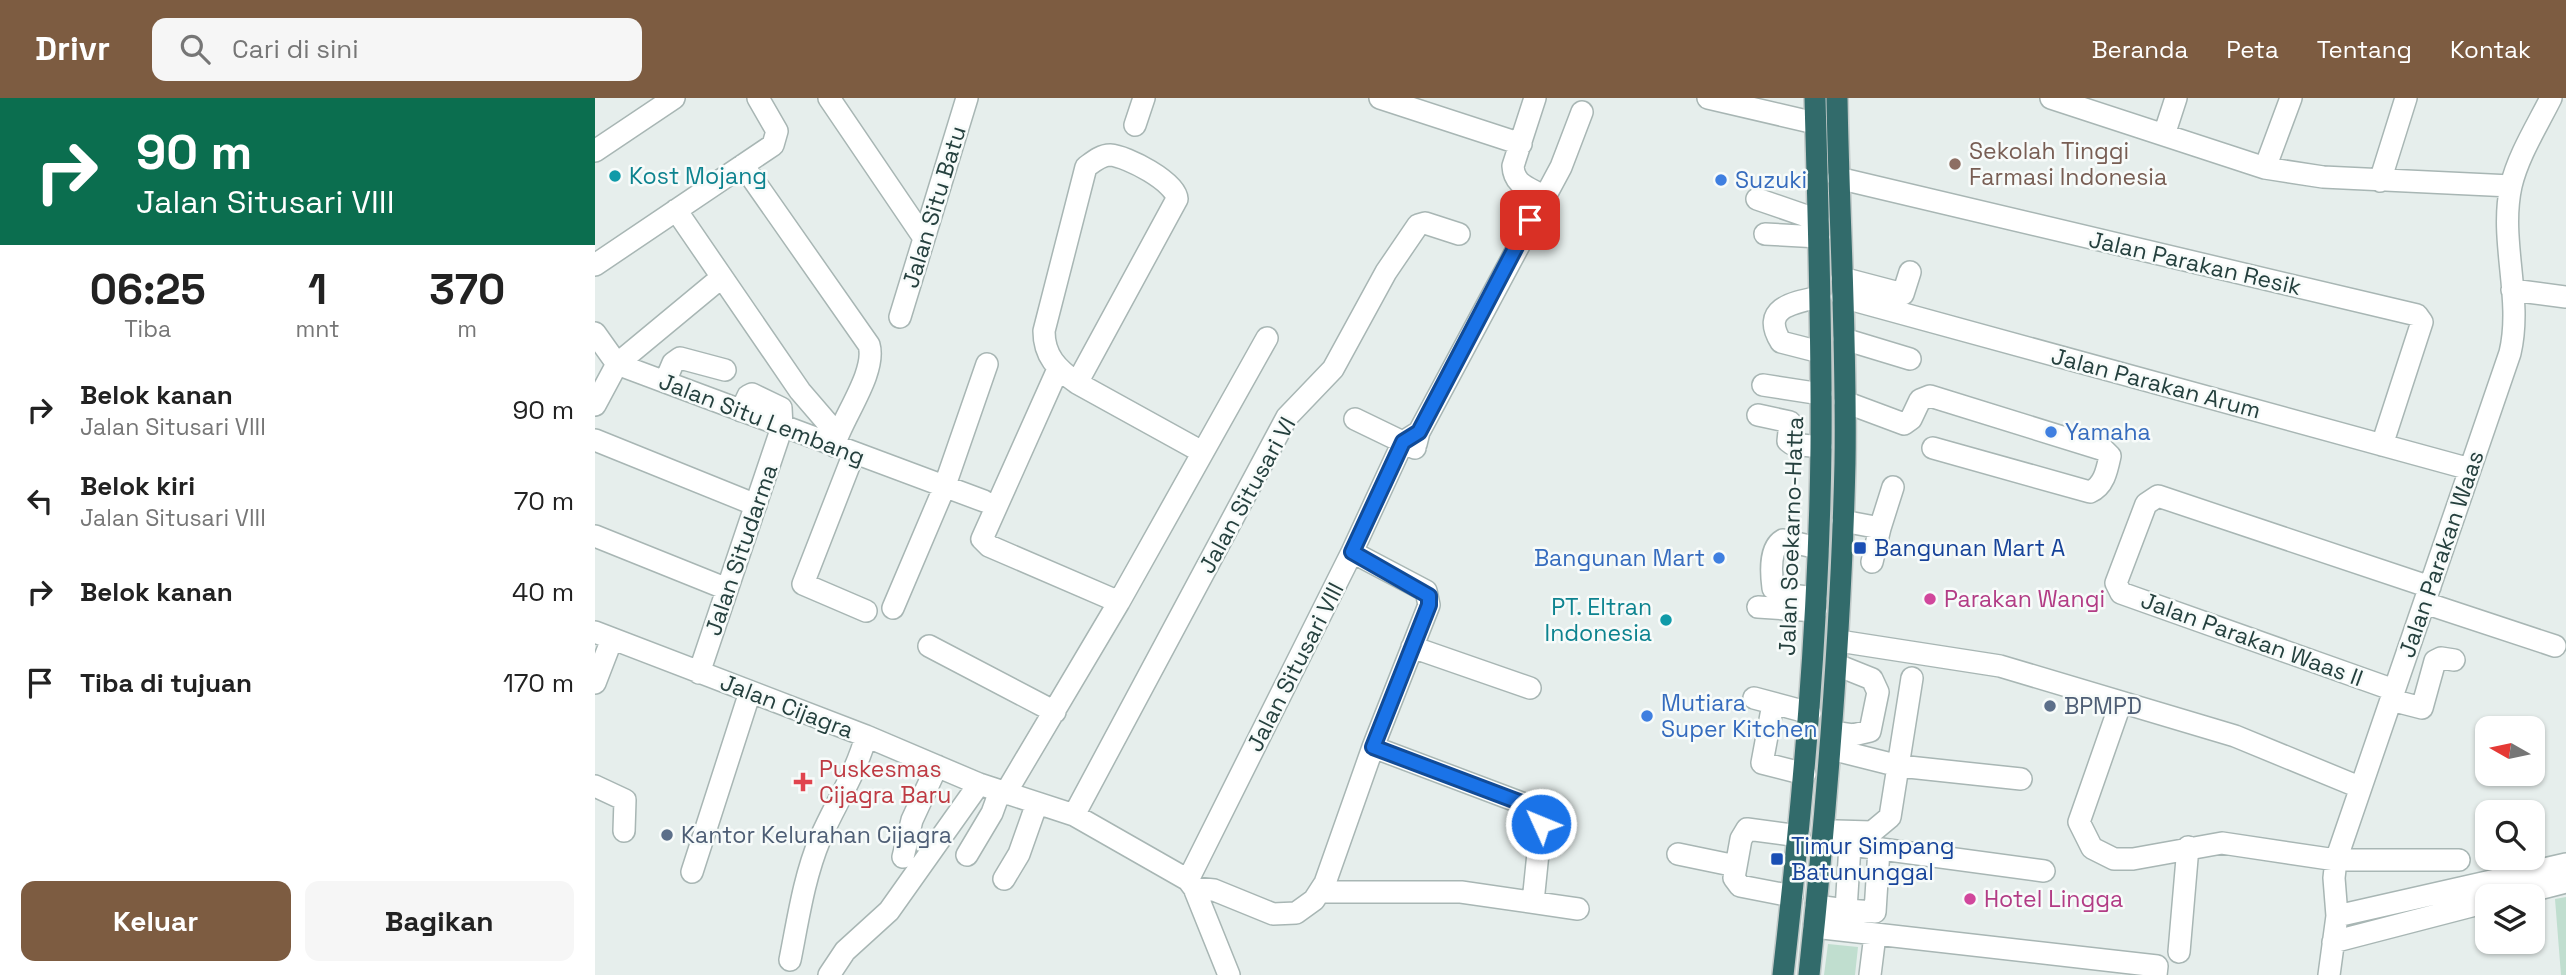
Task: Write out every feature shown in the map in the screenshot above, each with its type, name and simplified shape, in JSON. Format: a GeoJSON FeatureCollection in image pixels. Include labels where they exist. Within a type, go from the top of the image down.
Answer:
{"type":"FeatureCollection","features":[{"type":"Feature","properties":{"kind":"highway","name":"Jalan Soekarno-Hatta"},"geometry":{"type":"LineString","coordinates":[[1783,975],[1805,774],[1816,605],[1821,394],[1815,98]]}},
{"type":"Feature","properties":{"kind":"highway"},"geometry":{"type":"LineString","coordinates":[[1809,975],[1839,640],[1843,521],[1845,402],[1837,98]]}},
{"type":"Feature","properties":{"kind":"street"},"geometry":{"type":"LineString","coordinates":[[595,151],[674,98]]}},
{"type":"Feature","properties":{"kind":"street"},"geometry":{"type":"LineString","coordinates":[[595,265],[777,139],[777,131],[758,98]]}},
{"type":"Feature","properties":{"kind":"street","name":"Jalan Situ Batu"},"geometry":{"type":"LineString","coordinates":[[900,317],[967,98]]}},
{"type":"Feature","properties":{"kind":"street"},"geometry":{"type":"LineString","coordinates":[[1135,125],[1144,98]]}},
{"type":"Feature","properties":{"kind":"street"},"geometry":{"type":"LineString","coordinates":[[1380,98],[1521,144]]}},
{"type":"Feature","properties":{"kind":"street"},"geometry":{"type":"LineString","coordinates":[[1535,98],[1513,166],[1513,175],[1518,183],[1543,196]]}},
{"type":"Feature","properties":{"kind":"street"},"geometry":{"type":"LineString","coordinates":[[1708,98],[1815,123]]}},
{"type":"Feature","properties":{"kind":"street"},"geometry":{"type":"LineString","coordinates":[[2051,98],[2265,168],[2323,177],[2511,186],[2520,159],[2551,98]]}},
{"type":"Feature","properties":{"kind":"street"},"geometry":{"type":"LineString","coordinates":[[2164,135],[2176,98]]}},
{"type":"Feature","properties":{"kind":"street"},"geometry":{"type":"LineString","coordinates":[[2265,168],[2291,98]]}},
{"type":"Feature","properties":{"kind":"street"},"geometry":{"type":"LineString","coordinates":[[2380,181],[2406,98]]}},
{"type":"Feature","properties":{"kind":"street"},"geometry":{"type":"LineString","coordinates":[[836,100],[924,238]]}},
{"type":"Feature","properties":{"kind":"street","name":"Jalan Situsari VIII"},"geometry":{"type":"LineString","coordinates":[[1191,884],[1358,555],[1412,441],[1561,167],[1582,112]]}},
{"type":"Feature","properties":{"kind":"street"},"geometry":{"type":"LineString","coordinates":[[1077,383],[1177,199],[1174,188],[1155,174],[1113,155],[1102,157],[1086,167],[1044,331],[1048,353],[1058,369],[1077,383],[1202,453]]}},
{"type":"Feature","properties":{"kind":"street"},"geometry":{"type":"LineString","coordinates":[[676,210],[836,440],[865,378],[871,351],[869,345],[743,165]]}},
{"type":"Feature","properties":{"kind":"street","name":"Jalan Parakan Resik"},"geometry":{"type":"LineString","coordinates":[[1838,178],[2417,315],[2422,322],[2382,445]]}},
{"type":"Feature","properties":{"kind":"street","name":"Jalan Parakan Waas"},"geometry":{"type":"LineString","coordinates":[[2329,975],[2337,916],[2334,878],[2336,860],[2512,346],[2511,186]]}},
{"type":"Feature","properties":{"kind":"street"},"geometry":{"type":"LineString","coordinates":[[1757,199],[1818,229]]}},
{"type":"Feature","properties":{"kind":"street","name":"Jalan Situsari VI"},"geometry":{"type":"LineString","coordinates":[[1074,815],[1287,417],[1333,369],[1386,272],[1418,225],[1425,223],[1459,234]]}},
{"type":"Feature","properties":{"kind":"street"},"geometry":{"type":"LineString","coordinates":[[1765,234],[1818,229]]}},
{"type":"Feature","properties":{"kind":"street"},"geometry":{"type":"LineString","coordinates":[[1842,287],[1903,294],[1910,272]]}},
{"type":"Feature","properties":{"kind":"street"},"geometry":{"type":"LineString","coordinates":[[595,405],[617,364],[722,277]]}},
{"type":"Feature","properties":{"kind":"street","name":"Jalan Parakan Arum"},"geometry":{"type":"LineString","coordinates":[[1842,287],[2470,469]]}},
{"type":"Feature","properties":{"kind":"street"},"geometry":{"type":"LineString","coordinates":[[2512,290],[2566,297]]}},
{"type":"Feature","properties":{"kind":"street"},"geometry":{"type":"LineString","coordinates":[[1820,297],[1783,306],[1777,313],[1775,324],[1781,342],[1820,352]]}},
{"type":"Feature","properties":{"kind":"street"},"geometry":{"type":"LineString","coordinates":[[595,332],[617,364]]}},
{"type":"Feature","properties":{"kind":"street"},"geometry":{"type":"LineString","coordinates":[[967,855],[1119,602],[1267,338]]}},
{"type":"Feature","properties":{"kind":"street"},"geometry":{"type":"LineString","coordinates":[[1844,339],[1910,359]]}},
{"type":"Feature","properties":{"kind":"street"},"geometry":{"type":"LineString","coordinates":[[665,382],[673,363],[680,358],[725,370]]}},
{"type":"Feature","properties":{"kind":"street","name":"Jalan Situ Lembang"},"geometry":{"type":"LineString","coordinates":[[617,364],[782,427],[836,440],[854,453],[984,501]]}},
{"type":"Feature","properties":{"kind":"street"},"geometry":{"type":"LineString","coordinates":[[893,608],[944,488],[987,364]]}},
{"type":"Feature","properties":{"kind":"street"},"geometry":{"type":"LineString","coordinates":[[1058,369],[982,538],[989,546],[1119,602]]}},
{"type":"Feature","properties":{"kind":"street"},"geometry":{"type":"LineString","coordinates":[[1763,385],[1821,394]]}},
{"type":"Feature","properties":{"kind":"street"},"geometry":{"type":"LineString","coordinates":[[1845,402],[1904,424],[1911,419],[1920,400],[1930,396],[2104,450],[2110,456],[2106,475],[2097,489],[2090,492],[1933,448]]}},
{"type":"Feature","properties":{"kind":"street"},"geometry":{"type":"LineString","coordinates":[[1758,415],[1790,422],[1789,443],[1821,447]]}},
{"type":"Feature","properties":{"kind":"street"},"geometry":{"type":"LineString","coordinates":[[1355,419],[1412,441]]}},
{"type":"Feature","properties":{"kind":"street","name":"Jalan Situdarma"},"geometry":{"type":"LineString","coordinates":[[699,673],[782,427]]}},
{"type":"Feature","properties":{"kind":"street"},"geometry":{"type":"LineString","coordinates":[[595,440],[757,505]]}},
{"type":"Feature","properties":{"kind":"street"},"geometry":{"type":"LineString","coordinates":[[854,453],[803,584],[866,611]]}},
{"type":"Feature","properties":{"kind":"street"},"geometry":{"type":"LineString","coordinates":[[1872,562],[1893,487]]}},
{"type":"Feature","properties":{"kind":"street","name":"Jalan Parakan Waas II"},"geometry":{"type":"LineString","coordinates":[[2427,595],[2158,496],[2146,504],[2116,583],[2121,593],[2422,708],[2435,661],[2441,657],[2454,660]]}},
{"type":"Feature","properties":{"kind":"street"},"geometry":{"type":"LineString","coordinates":[[1843,521],[1880,528]]}},
{"type":"Feature","properties":{"kind":"street"},"geometry":{"type":"LineString","coordinates":[[595,536],[727,589]]}},
{"type":"Feature","properties":{"kind":"street"},"geometry":{"type":"LineString","coordinates":[[1816,605],[1780,593],[1773,588],[1772,580],[1774,549],[1778,542],[1783,540],[1818,548]]}},
{"type":"Feature","properties":{"kind":"street"},"geometry":{"type":"LineString","coordinates":[[1358,555],[1429,596],[1429,605],[1373,747],[1321,891],[1450,891],[1578,909]]}},
{"type":"Feature","properties":{"kind":"street"},"geometry":{"type":"LineString","coordinates":[[2427,595],[2555,646]]}},
{"type":"Feature","properties":{"kind":"street"},"geometry":{"type":"LineString","coordinates":[[1758,607],[1816,605]]}},
{"type":"Feature","properties":{"kind":"street"},"geometry":{"type":"LineString","coordinates":[[595,683],[604,635]]}},
{"type":"Feature","properties":{"kind":"street","name":"Jalan Cijagra"},"geometry":{"type":"LineString","coordinates":[[604,635],[866,736],[979,784],[1074,815],[1191,884],[1214,890],[1262,911],[1285,915],[1304,909],[1321,891]]}},
{"type":"Feature","properties":{"kind":"street"},"geometry":{"type":"LineString","coordinates":[[1839,640],[2000,666],[2235,736],[2359,787]]}},
{"type":"Feature","properties":{"kind":"street"},"geometry":{"type":"LineString","coordinates":[[929,646],[1055,712]]}},
{"type":"Feature","properties":{"kind":"street"},"geometry":{"type":"LineString","coordinates":[[1412,647],[1531,688]]}},
{"type":"Feature","properties":{"kind":"street"},"geometry":{"type":"LineString","coordinates":[[1831,740],[1870,732],[1878,692],[1872,679],[1837,665]]}},
{"type":"Feature","properties":{"kind":"street"},"geometry":{"type":"LineString","coordinates":[[1823,836],[1872,832],[1890,817],[1912,678]]}},
{"type":"Feature","properties":{"kind":"street"},"geometry":{"type":"LineString","coordinates":[[692,872],[750,692]]}},
{"type":"Feature","properties":{"kind":"street"},"geometry":{"type":"LineString","coordinates":[[1805,774],[1762,763],[1763,701],[1810,713]]}},
{"type":"Feature","properties":{"kind":"street"},"geometry":{"type":"LineString","coordinates":[[2121,702],[2081,809],[2079,822],[2092,848],[2114,859],[2133,859],[2221,843],[2336,860],[2459,860]]}},
{"type":"Feature","properties":{"kind":"street"},"geometry":{"type":"LineString","coordinates":[[790,960],[811,862],[835,807],[850,782],[866,736]]}},
{"type":"Feature","properties":{"kind":"street"},"geometry":{"type":"LineString","coordinates":[[1831,740],[1899,766],[2021,779]]}},
{"type":"Feature","properties":{"kind":"street"},"geometry":{"type":"LineString","coordinates":[[1373,747],[1535,808],[1541,824],[1534,902]]}},
{"type":"Feature","properties":{"kind":"street"},"geometry":{"type":"LineString","coordinates":[[903,857],[912,820],[937,766]]}},
{"type":"Feature","properties":{"kind":"street"},"geometry":{"type":"LineString","coordinates":[[829,975],[845,951],[889,911],[979,784]]}},
{"type":"Feature","properties":{"kind":"street"},"geometry":{"type":"LineString","coordinates":[[595,786],[625,800],[624,831]]}},
{"type":"Feature","properties":{"kind":"street"},"geometry":{"type":"LineString","coordinates":[[1004,879],[1019,854],[1037,803]]}},
{"type":"Feature","properties":{"kind":"street"},"geometry":{"type":"LineString","coordinates":[[1792,896],[1740,886],[1734,878],[1741,839],[1747,829],[1799,836]]}},
{"type":"Feature","properties":{"kind":"street"},"geometry":{"type":"LineString","coordinates":[[1823,836],[1850,845],[2044,871]]}},
{"type":"Feature","properties":{"kind":"street"},"geometry":{"type":"LineString","coordinates":[[1846,910],[1850,845]]}},
{"type":"Feature","properties":{"kind":"street"},"geometry":{"type":"LineString","coordinates":[[2179,952],[2188,847]]}},
{"type":"Feature","properties":{"kind":"street"},"geometry":{"type":"LineString","coordinates":[[1815,917],[1846,910],[1875,912],[1879,849]]}},
{"type":"Feature","properties":{"kind":"street"},"geometry":{"type":"LineString","coordinates":[[1678,854],[1736,866]]}},
{"type":"Feature","properties":{"kind":"street"},"geometry":{"type":"LineString","coordinates":[[2337,916],[2564,868]]}},
{"type":"Feature","properties":{"kind":"street"},"geometry":{"type":"LineString","coordinates":[[2534,884],[2564,868]]}},
{"type":"Feature","properties":{"kind":"street"},"geometry":{"type":"LineString","coordinates":[[1191,884],[1226,967]]}},
{"type":"Feature","properties":{"kind":"street"},"geometry":{"type":"LineString","coordinates":[[2333,942],[2475,905]]}},
{"type":"Feature","properties":{"kind":"street"},"geometry":{"type":"LineString","coordinates":[[1815,917],[1875,934],[2157,966],[2155,975]]}},
{"type":"Feature","properties":{"kind":"street"},"geometry":{"type":"LineString","coordinates":[[1870,975],[1875,934]]}},
{"type":"Feature","properties":{"kind":"green space"},"geometry":{"type":"Polygon","coordinates":[[[2566,897],[2566,975],[2561,975],[2555,899],[2566,897]]]}},
{"type":"Feature","properties":{"kind":"green space"},"geometry":{"type":"Polygon","coordinates":[[[1828,944],[1858,947],[1855,975],[1824,975],[1828,944]]]}},
{"type":"Feature","properties":{"kind":"place","name":"Sekolah Tinggi Farmasi Indonesia"},"geometry":{"type":"Point","coordinates":[1955,164]}},
{"type":"Feature","properties":{"kind":"place","name":"Kost Mojang"},"geometry":{"type":"Point","coordinates":[615,176]}},
{"type":"Feature","properties":{"kind":"place","name":"Suzuki"},"geometry":{"type":"Point","coordinates":[1721,180]}},
{"type":"Feature","properties":{"kind":"place","name":"Yamaha"},"geometry":{"type":"Point","coordinates":[2051,432]}},
{"type":"Feature","properties":{"kind":"place","name":"Bangunan Mart A"},"geometry":{"type":"Point","coordinates":[1860,548]}},
{"type":"Feature","properties":{"kind":"place","name":"Bangunan Mart"},"geometry":{"type":"Point","coordinates":[1719,558]}},
{"type":"Feature","properties":{"kind":"place","name":"Parakan Wangi"},"geometry":{"type":"Point","coordinates":[1930,599]}},
{"type":"Feature","properties":{"kind":"place","name":"PT. Eltran Indonesia"},"geometry":{"type":"Point","coordinates":[1666,620]}},
{"type":"Feature","properties":{"kind":"place","name":"BPMPD"},"geometry":{"type":"Point","coordinates":[2050,706]}},
{"type":"Feature","properties":{"kind":"place","name":"Mutiara Super Kitchen"},"geometry":{"type":"Point","coordinates":[1647,716]}},
{"type":"Feature","properties":{"kind":"place","name":"Puskesmas Cijagra Baru"},"geometry":{"type":"Point","coordinates":[803,782]}},
{"type":"Feature","properties":{"kind":"place","name":"Kantor Kelurahan Cijagra"},"geometry":{"type":"Point","coordinates":[667,835]}},
{"type":"Feature","properties":{"kind":"place","name":"Timur Simpang Batununggal"},"geometry":{"type":"Point","coordinates":[1777,859]}},
{"type":"Feature","properties":{"kind":"place","name":"Hotel Lingga"},"geometry":{"type":"Point","coordinates":[1970,899]}},
{"type":"Feature","properties":{"kind":"route"},"geometry":{"type":"LineString","coordinates":[[1530,220],[1419,432],[1403,442],[1352,552],[1426,591],[1429,596],[1429,605],[1373,747],[1535,808],[1541,824]]}}]}
